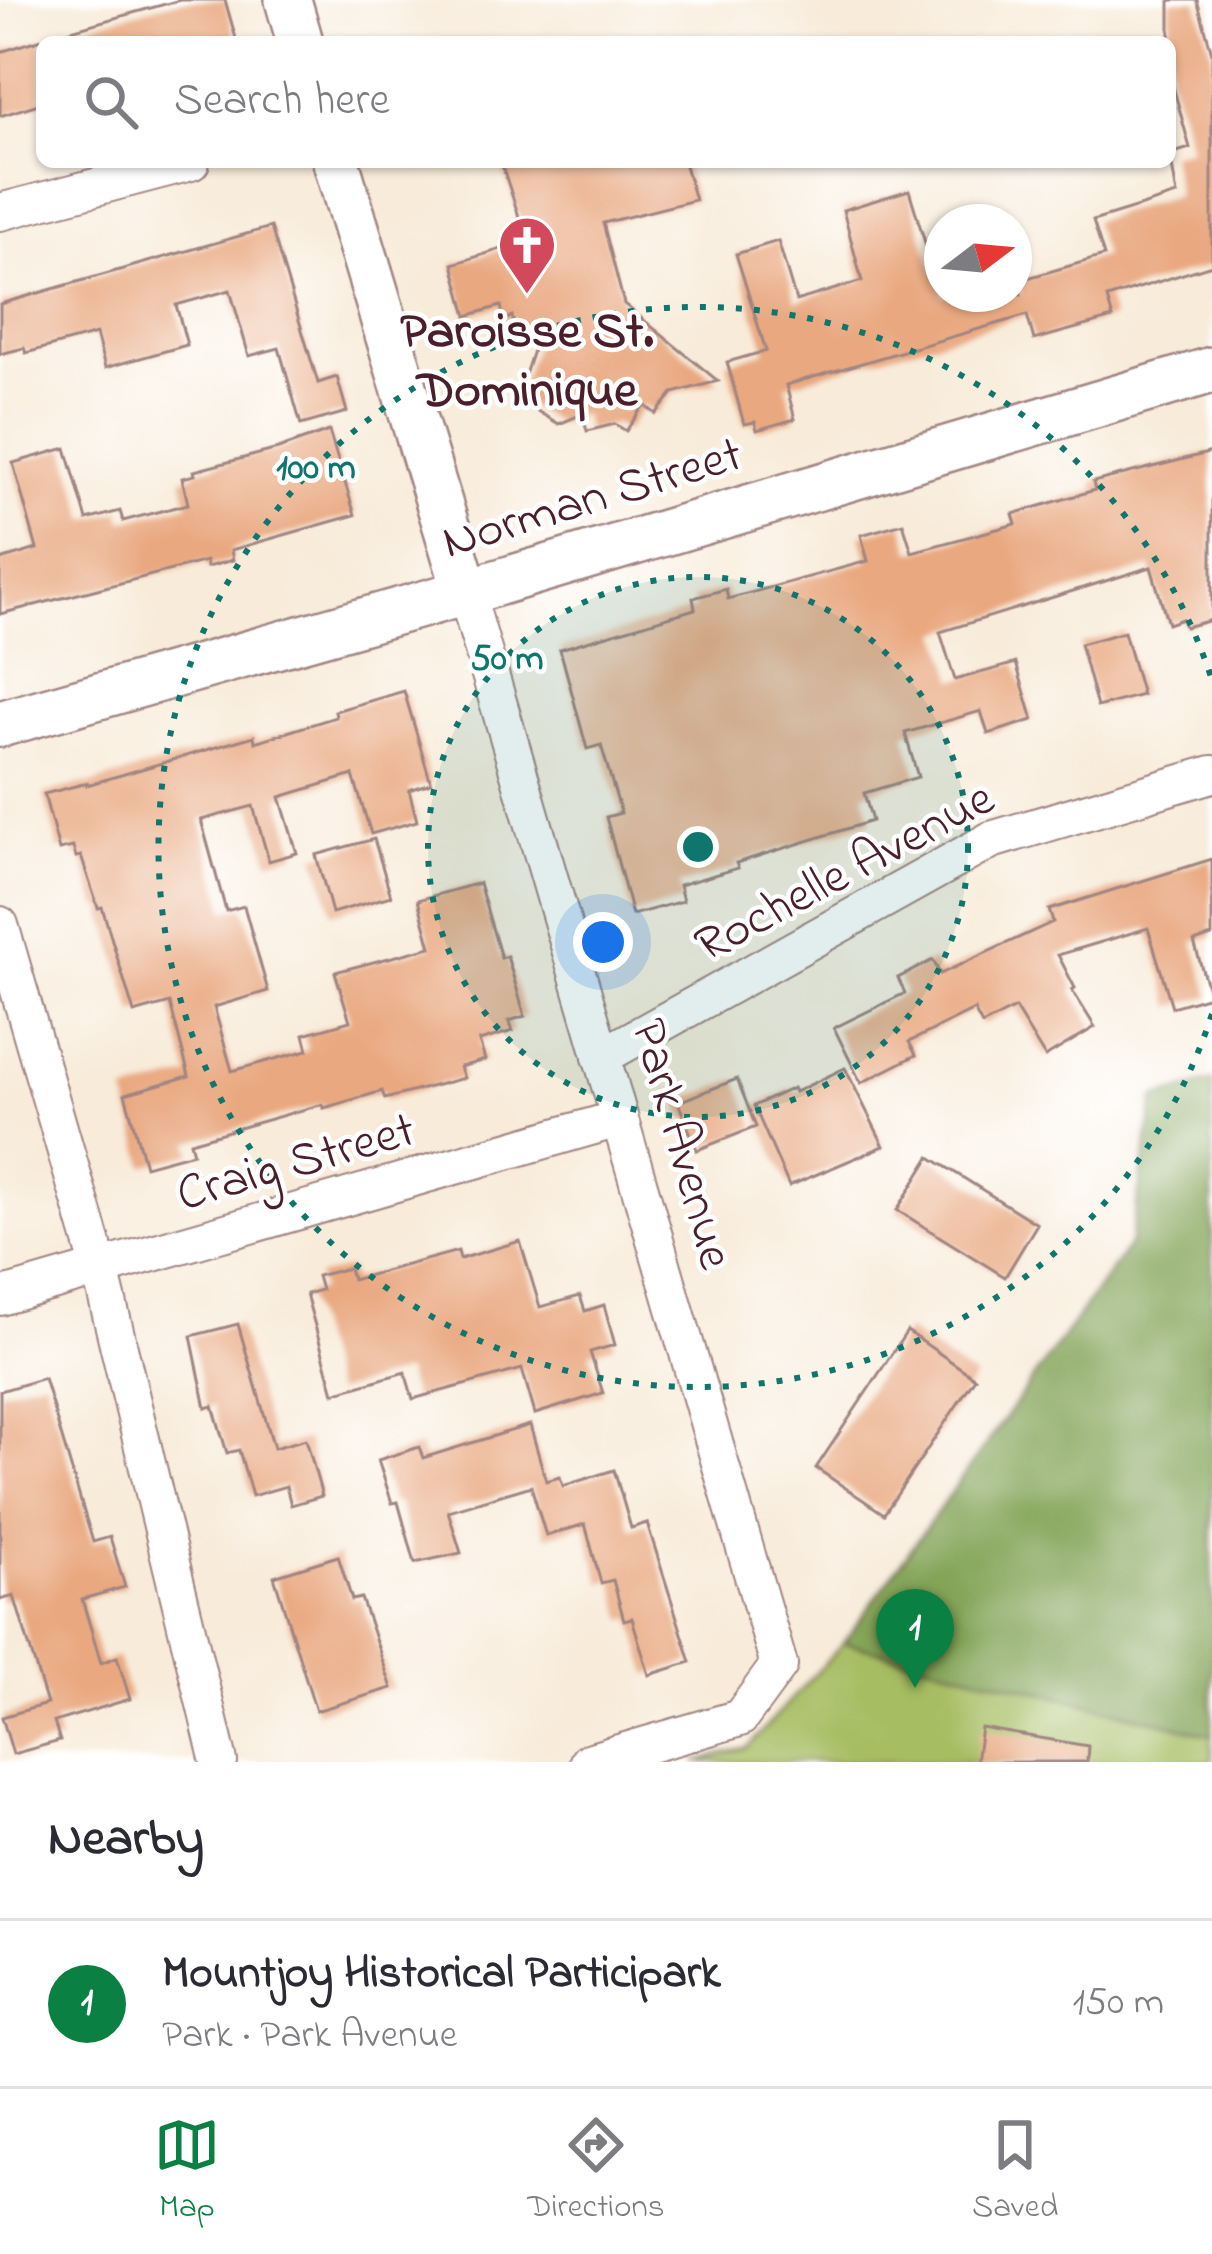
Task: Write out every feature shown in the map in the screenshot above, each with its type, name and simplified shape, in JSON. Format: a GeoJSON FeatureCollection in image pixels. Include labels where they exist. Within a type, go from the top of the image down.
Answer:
{"type":"FeatureCollection","features":[{"type":"Feature","properties":{"kind":"street"},"geometry":{"type":"LineString","coordinates":[[288,0],[298,36]]}},
{"type":"Feature","properties":{"kind":"street"},"geometry":{"type":"LineString","coordinates":[[0,212],[168,168]]}},
{"type":"Feature","properties":{"kind":"street","name":"Park Avenue"},"geometry":{"type":"LineString","coordinates":[[338,168],[779,1665],[740,1718],[588,1762]]}},
{"type":"Feature","properties":{"kind":"street","name":"Norman Street"},"geometry":{"type":"LineString","coordinates":[[0,724],[466,592],[1212,370]]}},
{"type":"Feature","properties":{"kind":"street","name":"Rochelle Avenue"},"geometry":{"type":"LineString","coordinates":[[601,1057],[991,840],[1212,774]]}},
{"type":"Feature","properties":{"kind":"street"},"geometry":{"type":"LineString","coordinates":[[0,925],[100,1269],[219,1762]]}},
{"type":"Feature","properties":{"kind":"street","name":"Craig Street"},"geometry":{"type":"LineString","coordinates":[[0,1298],[618,1119]]}},
{"type":"Feature","properties":{"kind":"green space"},"geometry":{"type":"Polygon","coordinates":[[[1212,1081],[1212,1735],[844,1642],[1130,1244],[1155,1098],[1212,1081]]]}},
{"type":"Feature","properties":{"kind":"green space"},"geometry":{"type":"Polygon","coordinates":[[[844,1642],[1212,1735],[1212,1762],[695,1762],[747,1748],[844,1642]]]}},
{"type":"Feature","properties":{"kind":"building"},"geometry":{"type":"Polygon","coordinates":[[[180,0],[225,0],[235,36],[60,36],[180,0]]]}},
{"type":"Feature","properties":{"kind":"building"},"geometry":{"type":"Polygon","coordinates":[[[1170,0],[1197,0],[1212,53],[1212,265],[1107,298],[1113,318],[1034,340],[1027,315],[786,385],[795,419],[757,430],[755,422],[744,424],[727,362],[766,351],[736,254],[778,241],[796,301],[862,281],[843,210],[909,190],[924,239],[924,312],[1032,312],[1032,277],[1104,256],[1093,221],[1177,195],[1172,168],[1176,152],[1190,148],[1176,97],[1176,36],[1170,36],[1170,0]]]}},
{"type":"Feature","properties":{"kind":"building"},"geometry":{"type":"Polygon","coordinates":[[[36,41],[36,105],[0,116],[0,52],[36,41]]]}},
{"type":"Feature","properties":{"kind":"building"},"geometry":{"type":"Polygon","coordinates":[[[503,168],[686,168],[695,200],[603,223],[624,304],[718,381],[673,393],[656,414],[644,405],[626,431],[615,424],[587,431],[582,414],[559,424],[517,399],[542,323],[516,332],[512,316],[504,321],[501,306],[467,316],[453,264],[527,241],[503,168]]]}},
{"type":"Feature","properties":{"kind":"building"},"geometry":{"type":"Polygon","coordinates":[[[271,227],[318,383],[337,377],[347,412],[301,425],[279,348],[249,356],[230,290],[176,305],[187,345],[105,368],[96,334],[26,353],[24,348],[0,354],[0,304],[271,227]]]}},
{"type":"Feature","properties":{"kind":"building"},"geometry":{"type":"Polygon","coordinates":[[[329,431],[355,515],[231,550],[233,560],[207,567],[206,561],[0,614],[0,560],[37,549],[13,463],[66,448],[87,520],[120,511],[123,521],[188,504],[182,478],[195,475],[194,471],[329,431]]]}},
{"type":"Feature","properties":{"kind":"building"},"geometry":{"type":"Polygon","coordinates":[[[1212,452],[1212,620],[1185,627],[1182,619],[1168,624],[1151,567],[940,632],[955,680],[1016,663],[1033,720],[988,734],[981,711],[905,733],[918,777],[864,793],[872,821],[679,885],[683,901],[632,915],[606,817],[621,813],[601,745],[587,749],[560,649],[695,609],[693,598],[726,589],[728,599],[868,561],[861,535],[903,523],[912,552],[1016,524],[1013,514],[1095,490],[1093,482],[1212,452]]]}},
{"type":"Feature","properties":{"kind":"building"},"geometry":{"type":"Polygon","coordinates":[[[1124,632],[1142,695],[1097,707],[1080,644],[1124,632]]]}},
{"type":"Feature","properties":{"kind":"building"},"geometry":{"type":"Polygon","coordinates":[[[404,691],[431,783],[409,790],[417,821],[371,834],[353,775],[280,797],[297,853],[269,861],[253,806],[201,820],[226,911],[244,906],[268,991],[214,1007],[232,1071],[308,1050],[304,1034],[350,1021],[335,972],[431,947],[418,900],[479,883],[501,958],[507,956],[525,1016],[509,1021],[513,1031],[479,1041],[485,1060],[460,1067],[464,1078],[385,1099],[382,1091],[324,1108],[323,1104],[190,1142],[193,1153],[145,1166],[125,1094],[189,1076],[170,1003],[134,1013],[102,907],[98,908],[81,856],[76,857],[73,847],[59,850],[44,794],[254,736],[255,742],[404,691]]]}},
{"type":"Feature","properties":{"kind":"building"},"geometry":{"type":"Polygon","coordinates":[[[374,839],[391,896],[332,913],[316,855],[374,839]]]}},
{"type":"Feature","properties":{"kind":"building"},"geometry":{"type":"Polygon","coordinates":[[[1212,859],[1212,936],[1194,942],[1210,996],[1172,1007],[1148,928],[1058,955],[1095,1027],[1045,1057],[1015,1008],[982,1025],[974,1010],[909,1042],[916,1055],[861,1083],[834,1028],[905,993],[898,978],[933,960],[940,974],[1053,922],[1049,910],[1212,859]]]}},
{"type":"Feature","properties":{"kind":"building"},"geometry":{"type":"Polygon","coordinates":[[[845,1068],[884,1146],[789,1186],[754,1106],[845,1068]]]}},
{"type":"Feature","properties":{"kind":"building"},"geometry":{"type":"Polygon","coordinates":[[[737,1079],[756,1127],[697,1150],[678,1102],[737,1079]]]}},
{"type":"Feature","properties":{"kind":"building"},"geometry":{"type":"Polygon","coordinates":[[[930,1157],[1037,1224],[1005,1277],[897,1210],[930,1157]]]}},
{"type":"Feature","properties":{"kind":"building"},"geometry":{"type":"Polygon","coordinates":[[[520,1241],[540,1307],[580,1296],[585,1311],[604,1305],[615,1345],[590,1352],[603,1393],[535,1414],[522,1369],[413,1399],[405,1372],[334,1393],[306,1294],[321,1290],[317,1276],[349,1268],[352,1280],[458,1251],[460,1259],[520,1241]]]}},
{"type":"Feature","properties":{"kind":"building"},"geometry":{"type":"Polygon","coordinates":[[[238,1324],[274,1448],[306,1439],[322,1496],[291,1505],[286,1486],[252,1496],[239,1450],[227,1453],[213,1406],[206,1408],[191,1336],[238,1324]]]}},
{"type":"Feature","properties":{"kind":"building"},"geometry":{"type":"Polygon","coordinates":[[[907,1331],[975,1378],[884,1514],[816,1468],[907,1331]]]}},
{"type":"Feature","properties":{"kind":"building"},"geometry":{"type":"Polygon","coordinates":[[[44,1378],[93,1542],[110,1537],[125,1587],[82,1599],[101,1663],[117,1657],[130,1699],[54,1722],[60,1741],[13,1754],[2,1717],[47,1704],[14,1596],[0,1600],[0,1391],[44,1378]]]}},
{"type":"Feature","properties":{"kind":"building"},"geometry":{"type":"Polygon","coordinates":[[[530,1425],[546,1481],[560,1477],[563,1486],[614,1470],[631,1528],[647,1523],[691,1662],[649,1675],[632,1618],[624,1620],[613,1580],[601,1583],[585,1524],[546,1536],[531,1486],[448,1511],[461,1553],[415,1563],[398,1502],[392,1503],[378,1460],[419,1447],[423,1458],[530,1425]]]}},
{"type":"Feature","properties":{"kind":"building"},"geometry":{"type":"Polygon","coordinates":[[[338,1556],[352,1600],[361,1598],[392,1688],[316,1711],[274,1576],[338,1556]]]}},
{"type":"Feature","properties":{"kind":"building"},"geometry":{"type":"Polygon","coordinates":[[[981,1728],[1088,1746],[1087,1762],[976,1762],[981,1728]]]}},
{"type":"Feature","properties":{"kind":"place","name":"Paroisse St. Dominique"},"geometry":{"type":"Point","coordinates":[527,296]}},
{"type":"Feature","properties":{"kind":"place","name":"Mountjoy Historical Participark"},"geometry":{"type":"Point","coordinates":[915,1688]}}]}
